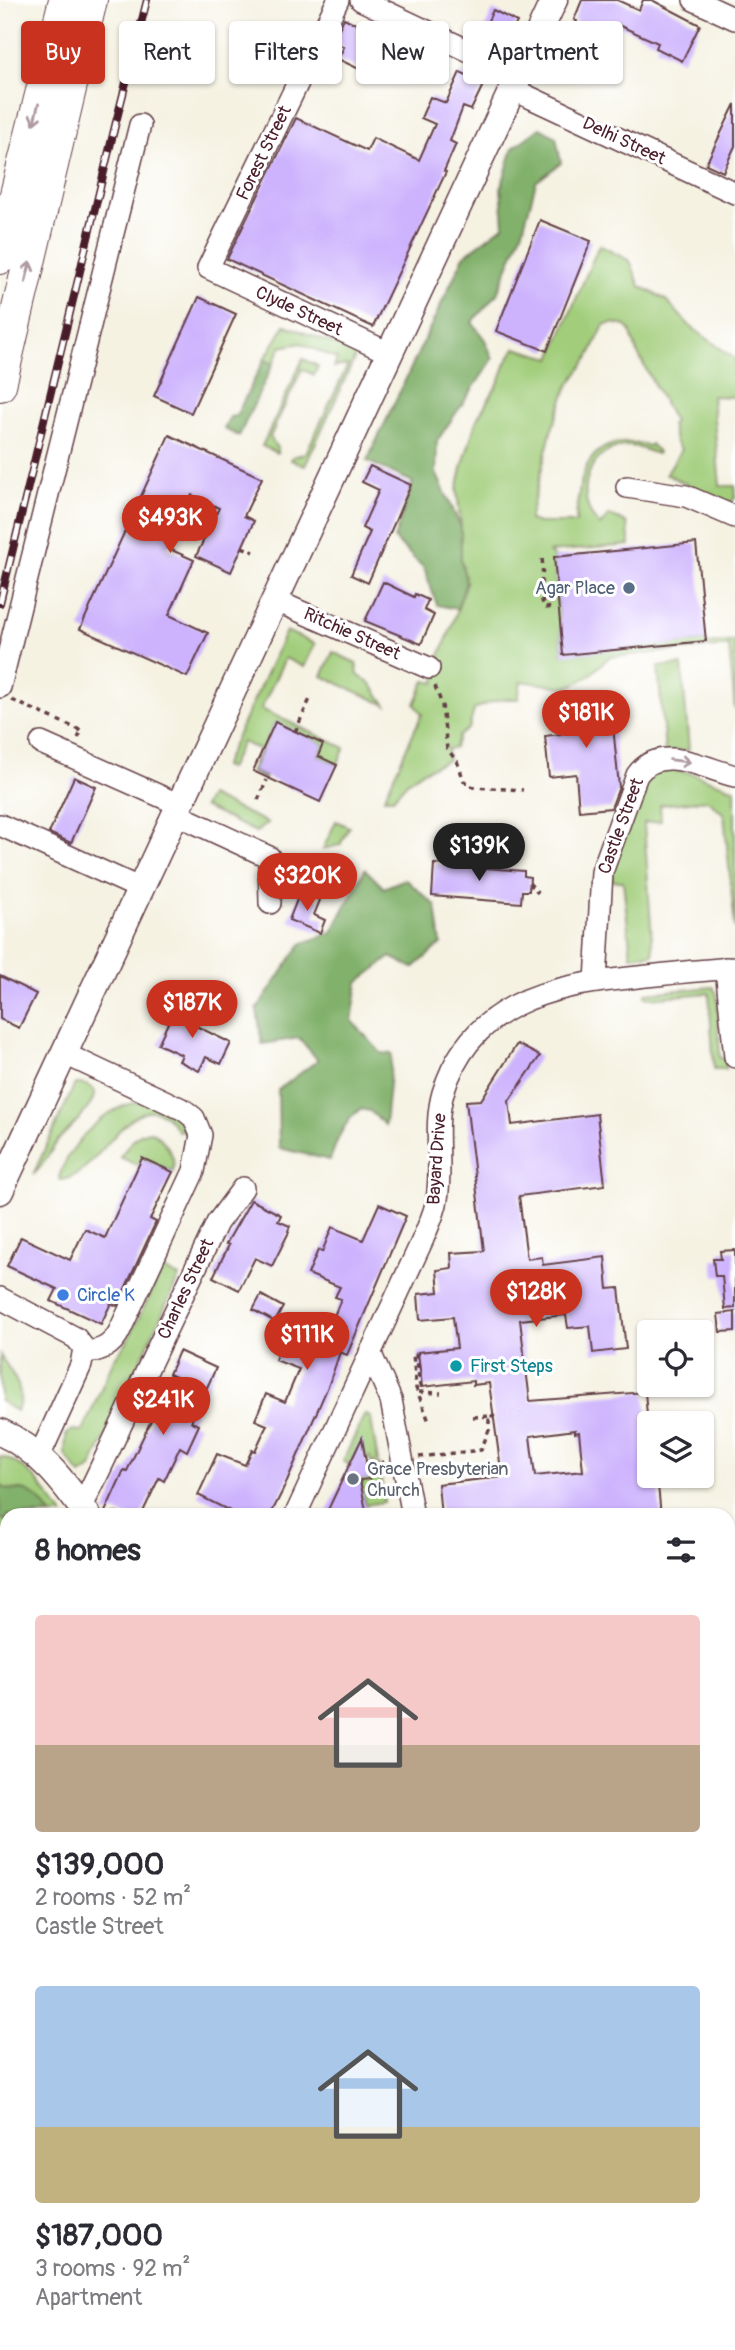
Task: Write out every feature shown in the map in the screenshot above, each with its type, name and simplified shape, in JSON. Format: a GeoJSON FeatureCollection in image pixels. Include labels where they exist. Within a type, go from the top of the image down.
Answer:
{"type":"FeatureCollection","features":[{"type":"Feature","properties":{"kind":"highway"},"geometry":{"type":"LineString","coordinates":[[0,258],[65,0]]}},
{"type":"Feature","properties":{"kind":"highway"},"geometry":{"type":"LineString","coordinates":[[0,386],[91,0]]}},
{"type":"Feature","properties":{"kind":"main road"},"geometry":{"type":"LineString","coordinates":[[544,21],[554,0]]}},
{"type":"Feature","properties":{"kind":"main road"},"geometry":{"type":"LineString","coordinates":[[0,1191],[514,84]]}},
{"type":"Feature","properties":{"kind":"main road"},"geometry":{"type":"LineString","coordinates":[[0,1420],[15,1443],[82,1508]]}},
{"type":"Feature","properties":{"kind":"street","name":"Forest Street"},"geometry":{"type":"LineString","coordinates":[[208,268],[338,0]]}},
{"type":"Feature","properties":{"kind":"street","name":"Delhi Street"},"geometry":{"type":"LineString","coordinates":[[361,0],[463,54]]}},
{"type":"Feature","properties":{"kind":"street"},"geometry":{"type":"LineString","coordinates":[[694,0],[735,19]]}},
{"type":"Feature","properties":{"kind":"street","name":"Delhi Street"},"geometry":{"type":"LineString","coordinates":[[521,84],[735,193]]}},
{"type":"Feature","properties":{"kind":"street"},"geometry":{"type":"LineString","coordinates":[[6,694],[139,125]]}},
{"type":"Feature","properties":{"kind":"street","name":"Clyde Street"},"geometry":{"type":"LineString","coordinates":[[208,268],[389,354]]}},
{"type":"Feature","properties":{"kind":"street"},"geometry":{"type":"LineString","coordinates":[[627,487],[686,496],[735,517]]}},
{"type":"Feature","properties":{"kind":"street","name":"Ritchie Street"},"geometry":{"type":"LineString","coordinates":[[274,600],[429,668]]}},
{"type":"Feature","properties":{"kind":"street"},"geometry":{"type":"LineString","coordinates":[[41,743],[178,809],[269,857],[270,903]]}},
{"type":"Feature","properties":{"kind":"street","name":"Castle Street"},"geometry":{"type":"LineString","coordinates":[[596,982],[602,872],[642,768],[651,762],[684,760],[726,774]]}},
{"type":"Feature","properties":{"kind":"street"},"geometry":{"type":"LineString","coordinates":[[0,825],[141,889]]}},
{"type":"Feature","properties":{"kind":"street"},"geometry":{"type":"LineString","coordinates":[[730,968],[735,1057]]}},
{"type":"Feature","properties":{"kind":"street","name":"Bayard Drive"},"geometry":{"type":"LineString","coordinates":[[299,1508],[424,1239],[435,1207],[438,1187],[438,1128],[443,1093],[457,1060],[480,1029],[507,1008],[534,995],[570,985],[730,968]]}},
{"type":"Feature","properties":{"kind":"street"},"geometry":{"type":"LineString","coordinates":[[15,1443],[85,1353],[106,1347],[119,1332],[190,1181],[202,1140],[197,1124],[184,1110],[65,1054]]}},
{"type":"Feature","properties":{"kind":"street","name":"Charles Street"},"geometry":{"type":"LineString","coordinates":[[86,1508],[217,1223],[243,1188]]}},
{"type":"Feature","properties":{"kind":"street"},"geometry":{"type":"LineString","coordinates":[[0,1298],[76,1338],[83,1343],[85,1353]]}},
{"type":"Feature","properties":{"kind":"street"},"geometry":{"type":"LineString","coordinates":[[370,1352],[391,1400],[411,1508]]}},
{"type":"Feature","properties":{"kind":"path"},"geometry":{"type":"LineString","coordinates":[[242,547],[254,552]]}},
{"type":"Feature","properties":{"kind":"path"},"geometry":{"type":"LineString","coordinates":[[542,559],[545,574],[540,587],[542,604],[545,608],[555,607]]}},
{"type":"Feature","properties":{"kind":"path"},"geometry":{"type":"LineString","coordinates":[[429,668],[442,705],[447,749],[457,761],[464,782],[473,787],[523,790]]}},
{"type":"Feature","properties":{"kind":"path"},"geometry":{"type":"LineString","coordinates":[[6,694],[82,731],[79,739],[69,734]]}},
{"type":"Feature","properties":{"kind":"path"},"geometry":{"type":"LineString","coordinates":[[296,732],[310,699]]}},
{"type":"Feature","properties":{"kind":"path"},"geometry":{"type":"LineString","coordinates":[[258,800],[267,780]]}},
{"type":"Feature","properties":{"kind":"path"},"geometry":{"type":"LineString","coordinates":[[529,883],[538,893]]}},
{"type":"Feature","properties":{"kind":"path"},"geometry":{"type":"LineString","coordinates":[[422,1386],[416,1354],[413,1354],[418,1392],[430,1424]]}},
{"type":"Feature","properties":{"kind":"path"},"geometry":{"type":"LineString","coordinates":[[418,1392],[441,1394]]}},
{"type":"Feature","properties":{"kind":"path"},"geometry":{"type":"LineString","coordinates":[[372,1464],[481,1450],[489,1430],[489,1420],[493,1419],[493,1415],[473,1417]]}},
{"type":"Feature","properties":{"kind":"green space"},"geometry":{"type":"Polygon","coordinates":[[[540,128],[556,137],[561,163],[536,182],[523,230],[497,294],[472,322],[485,340],[493,359],[437,441],[436,473],[461,527],[461,560],[466,582],[457,609],[437,605],[424,568],[394,539],[413,482],[367,461],[464,256],[504,225],[501,188],[513,148],[540,128]]]}},
{"type":"Feature","properties":{"kind":"green space"},"geometry":{"type":"Polygon","coordinates":[[[599,245],[630,261],[640,286],[665,299],[690,326],[735,359],[735,397],[712,396],[720,486],[735,486],[735,498],[725,503],[666,474],[681,450],[675,441],[671,424],[674,422],[636,350],[630,330],[626,326],[612,323],[604,325],[589,357],[567,388],[551,432],[529,520],[539,523],[576,523],[584,473],[590,460],[600,450],[612,444],[628,443],[651,444],[658,452],[657,454],[630,446],[615,448],[594,463],[588,475],[587,502],[591,514],[600,526],[609,515],[627,523],[630,545],[549,552],[554,557],[563,654],[706,641],[707,644],[735,641],[735,710],[729,646],[609,657],[589,676],[571,686],[521,681],[518,699],[495,701],[474,710],[469,728],[459,736],[454,748],[447,749],[448,760],[421,772],[407,782],[393,798],[384,798],[422,714],[415,704],[425,681],[435,683],[437,663],[466,583],[461,560],[457,490],[477,419],[515,348],[551,358],[599,245]]]}},
{"type":"Feature","properties":{"kind":"green space"},"geometry":{"type":"Polygon","coordinates":[[[285,325],[357,353],[305,466],[291,460],[292,457],[306,453],[348,365],[334,367],[337,359],[301,343],[281,347],[273,364],[264,360],[285,325]]]}},
{"type":"Feature","properties":{"kind":"green space"},"geometry":{"type":"Polygon","coordinates":[[[303,359],[318,366],[314,375],[302,369],[270,437],[278,450],[277,453],[262,446],[303,359]]]}},
{"type":"Feature","properties":{"kind":"green space"},"geometry":{"type":"Polygon","coordinates":[[[264,360],[273,364],[239,436],[224,429],[230,417],[236,416],[264,360]]]}},
{"type":"Feature","properties":{"kind":"green space"},"geometry":{"type":"Polygon","coordinates":[[[286,631],[315,644],[304,667],[285,658],[261,709],[345,748],[337,765],[318,756],[323,744],[275,722],[253,771],[265,777],[264,779],[250,772],[260,750],[242,742],[229,769],[223,766],[286,631]]]}},
{"type":"Feature","properties":{"kind":"green space"},"geometry":{"type":"Polygon","coordinates":[[[333,652],[356,663],[358,675],[371,684],[386,705],[322,676],[333,652]]]}},
{"type":"Feature","properties":{"kind":"green space"},"geometry":{"type":"Polygon","coordinates":[[[682,665],[689,750],[665,752],[658,667],[682,665]]]}},
{"type":"Feature","properties":{"kind":"green space"},"geometry":{"type":"Polygon","coordinates":[[[662,768],[693,774],[735,789],[735,929],[724,814],[708,800],[660,805],[661,821],[644,823],[653,954],[631,956],[623,881],[612,881],[614,860],[639,783],[662,768]]]}},
{"type":"Feature","properties":{"kind":"green space"},"geometry":{"type":"Polygon","coordinates":[[[209,796],[268,823],[256,832],[203,807],[209,796]]]}},
{"type":"Feature","properties":{"kind":"green space"},"geometry":{"type":"Polygon","coordinates":[[[336,821],[349,827],[340,845],[323,849],[336,821]]]}},
{"type":"Feature","properties":{"kind":"green space"},"geometry":{"type":"Polygon","coordinates":[[[365,869],[384,888],[405,879],[436,906],[441,944],[413,968],[391,957],[358,982],[352,1021],[381,1053],[392,1054],[385,1125],[370,1111],[360,1109],[345,1126],[330,1160],[279,1148],[278,1090],[318,1060],[299,1038],[262,1044],[257,1009],[301,944],[332,932],[365,869]]]}},
{"type":"Feature","properties":{"kind":"green space"},"geometry":{"type":"Polygon","coordinates":[[[713,987],[717,994],[720,1058],[725,1058],[726,1069],[714,1069],[709,993],[648,998],[645,996],[646,993],[713,987]]]}},
{"type":"Feature","properties":{"kind":"green space"},"geometry":{"type":"Polygon","coordinates":[[[75,1084],[88,1086],[94,1091],[93,1098],[81,1117],[60,1138],[33,1175],[75,1084]]]}},
{"type":"Feature","properties":{"kind":"green space"},"geometry":{"type":"Polygon","coordinates":[[[146,1101],[174,1115],[183,1131],[178,1131],[163,1114],[148,1111],[134,1118],[119,1131],[90,1163],[75,1175],[60,1180],[72,1151],[92,1127],[118,1109],[146,1101]]]}},
{"type":"Feature","properties":{"kind":"green space"},"geometry":{"type":"Polygon","coordinates":[[[150,1131],[168,1148],[173,1160],[173,1172],[143,1158],[139,1166],[120,1157],[136,1137],[150,1131]]]}},
{"type":"Feature","properties":{"kind":"green space"},"geometry":{"type":"Polygon","coordinates":[[[163,1269],[179,1277],[91,1468],[81,1475],[65,1455],[66,1435],[72,1430],[83,1431],[114,1359],[127,1342],[163,1269]]]}},
{"type":"Feature","properties":{"kind":"green space"},"geometry":{"type":"Polygon","coordinates":[[[0,1355],[19,1389],[16,1411],[0,1401],[0,1355]]]}},
{"type":"Feature","properties":{"kind":"green space"},"geometry":{"type":"Polygon","coordinates":[[[365,1414],[371,1419],[378,1462],[371,1463],[370,1457],[365,1458],[362,1444],[349,1465],[343,1461],[365,1414]]]}},
{"type":"Feature","properties":{"kind":"green space"},"geometry":{"type":"Polygon","coordinates":[[[0,1456],[28,1472],[58,1508],[0,1508],[0,1456]]]}},
{"type":"Feature","properties":{"kind":"green space"},"geometry":{"type":"Polygon","coordinates":[[[379,1465],[384,1502],[365,1505],[360,1480],[368,1478],[367,1467],[379,1465]]]}},
{"type":"Feature","properties":{"kind":"green space"},"geometry":{"type":"Polygon","coordinates":[[[0,1485],[31,1493],[46,1508],[0,1508],[0,1485]]]}},
{"type":"Feature","properties":{"kind":"building"},"geometry":{"type":"Polygon","coordinates":[[[582,0],[617,0],[639,10],[643,0],[652,0],[700,25],[682,61],[656,48],[658,43],[623,27],[623,21],[574,20],[582,0]]]}},
{"type":"Feature","properties":{"kind":"building"},"geometry":{"type":"Polygon","coordinates":[[[493,10],[515,21],[488,21],[493,10]]]}},
{"type":"Feature","properties":{"kind":"building"},"geometry":{"type":"Polygon","coordinates":[[[344,18],[356,24],[356,68],[342,61],[344,18]]]}},
{"type":"Feature","properties":{"kind":"building"},"geometry":{"type":"Polygon","coordinates":[[[460,72],[463,73],[463,84],[484,84],[471,110],[463,107],[450,141],[456,144],[444,171],[446,172],[373,327],[227,259],[296,118],[367,151],[373,138],[419,160],[435,124],[421,118],[430,97],[446,103],[460,72]]]}},
{"type":"Feature","properties":{"kind":"building"},"geometry":{"type":"Polygon","coordinates":[[[735,104],[735,146],[723,172],[706,164],[735,104]]]}},
{"type":"Feature","properties":{"kind":"building"},"geometry":{"type":"Polygon","coordinates":[[[540,220],[591,241],[547,351],[496,331],[540,220]]]}},
{"type":"Feature","properties":{"kind":"building"},"geometry":{"type":"Polygon","coordinates":[[[199,297],[236,314],[191,413],[154,396],[199,297]]]}},
{"type":"Feature","properties":{"kind":"building"},"geometry":{"type":"Polygon","coordinates":[[[169,435],[262,478],[244,516],[254,521],[231,572],[196,556],[219,508],[192,495],[167,548],[194,560],[169,615],[208,633],[187,677],[80,629],[169,435]]]}},
{"type":"Feature","properties":{"kind":"building"},"geometry":{"type":"Polygon","coordinates":[[[370,466],[411,485],[368,583],[351,575],[370,532],[362,528],[379,490],[362,482],[370,466]]]}},
{"type":"Feature","properties":{"kind":"building","name":"Agar Place"},"geometry":{"type":"Polygon","coordinates":[[[696,543],[706,641],[563,655],[554,557],[696,543]]]}},
{"type":"Feature","properties":{"kind":"building"},"geometry":{"type":"Polygon","coordinates":[[[383,582],[414,597],[415,594],[428,600],[424,610],[434,615],[421,644],[365,621],[383,582]]]}},
{"type":"Feature","properties":{"kind":"building"},"geometry":{"type":"Polygon","coordinates":[[[610,695],[619,787],[611,808],[579,811],[576,774],[549,777],[545,736],[561,734],[558,700],[610,695]]]}},
{"type":"Feature","properties":{"kind":"building"},"geometry":{"type":"Polygon","coordinates":[[[275,722],[323,744],[318,756],[337,765],[320,802],[253,771],[275,722]]]}},
{"type":"Feature","properties":{"kind":"building"},"geometry":{"type":"Polygon","coordinates":[[[74,777],[96,787],[71,843],[49,833],[74,777]]]}},
{"type":"Feature","properties":{"kind":"building"},"geometry":{"type":"Polygon","coordinates":[[[434,864],[524,871],[524,876],[530,877],[529,891],[522,891],[521,903],[432,896],[434,864]]]}},
{"type":"Feature","properties":{"kind":"building"},"geometry":{"type":"Polygon","coordinates":[[[300,892],[320,900],[314,915],[325,920],[320,933],[289,920],[300,892]]]}},
{"type":"Feature","properties":{"kind":"building"},"geometry":{"type":"Polygon","coordinates":[[[0,976],[36,994],[19,1028],[0,1019],[0,976]]]}},
{"type":"Feature","properties":{"kind":"building"},"geometry":{"type":"Polygon","coordinates":[[[177,1004],[201,1016],[196,1026],[231,1043],[221,1064],[206,1057],[199,1071],[179,1061],[182,1055],[158,1044],[177,1004]]]}},
{"type":"Feature","properties":{"kind":"building"},"geometry":{"type":"Polygon","coordinates":[[[517,1044],[540,1056],[509,1101],[512,1125],[597,1114],[605,1185],[519,1196],[527,1259],[542,1257],[543,1265],[605,1257],[608,1289],[619,1288],[626,1349],[593,1353],[590,1326],[568,1328],[566,1315],[520,1320],[530,1401],[637,1393],[637,1397],[645,1397],[647,1411],[637,1411],[637,1488],[658,1488],[660,1508],[440,1508],[438,1484],[502,1477],[489,1383],[473,1385],[473,1381],[422,1387],[418,1352],[457,1348],[453,1317],[420,1320],[418,1294],[439,1292],[437,1270],[452,1268],[451,1253],[484,1251],[466,1101],[481,1100],[517,1044]],[[575,1430],[530,1436],[535,1476],[583,1471],[579,1432],[575,1433],[575,1430]]]}},
{"type":"Feature","properties":{"kind":"building"},"geometry":{"type":"Polygon","coordinates":[[[142,1158],[173,1172],[150,1219],[156,1222],[117,1306],[111,1303],[101,1324],[51,1301],[57,1289],[7,1266],[21,1237],[70,1260],[85,1229],[105,1238],[142,1158]]]}},
{"type":"Feature","properties":{"kind":"building"},"geometry":{"type":"Polygon","coordinates":[[[251,1200],[281,1215],[278,1221],[290,1226],[272,1266],[255,1258],[239,1290],[213,1277],[229,1245],[226,1244],[251,1200]]]}},
{"type":"Feature","properties":{"kind":"building"},"geometry":{"type":"Polygon","coordinates":[[[379,1204],[406,1216],[347,1355],[340,1352],[329,1384],[274,1508],[224,1508],[198,1495],[217,1454],[245,1465],[252,1450],[255,1451],[267,1425],[255,1420],[266,1394],[285,1402],[299,1369],[275,1360],[280,1347],[303,1356],[315,1327],[327,1333],[341,1299],[335,1297],[340,1287],[308,1274],[318,1250],[322,1252],[332,1227],[363,1240],[379,1204]]]}},
{"type":"Feature","properties":{"kind":"building"},"geometry":{"type":"Polygon","coordinates":[[[735,1250],[735,1308],[725,1309],[722,1276],[715,1276],[713,1259],[721,1259],[720,1251],[735,1250]]]}},
{"type":"Feature","properties":{"kind":"building"},"geometry":{"type":"Polygon","coordinates":[[[261,1295],[283,1307],[275,1322],[253,1310],[261,1295]]]}},
{"type":"Feature","properties":{"kind":"building"},"geometry":{"type":"Polygon","coordinates":[[[735,1312],[735,1331],[720,1332],[718,1314],[735,1312]]]}},
{"type":"Feature","properties":{"kind":"building"},"geometry":{"type":"Polygon","coordinates":[[[179,1351],[216,1368],[191,1422],[199,1425],[187,1451],[180,1447],[164,1481],[159,1478],[145,1508],[107,1508],[152,1418],[158,1421],[165,1404],[164,1399],[171,1395],[170,1390],[176,1377],[169,1374],[179,1351]]]}},
{"type":"Feature","properties":{"kind":"building","name":"Grace Presbyterian Church"},"geometry":{"type":"Polygon","coordinates":[[[362,1438],[369,1479],[360,1480],[365,1508],[329,1508],[362,1438]]]}},
{"type":"Feature","properties":{"kind":"railway"},"geometry":{"type":"LineString","coordinates":[[0,603],[147,0]]}},
{"type":"Feature","properties":{"kind":"place","name":"Agar Place"},"geometry":{"type":"Point","coordinates":[629,588]}},
{"type":"Feature","properties":{"kind":"place","name":"Circle K"},"geometry":{"type":"Point","coordinates":[63,1295]}},
{"type":"Feature","properties":{"kind":"place","name":"First Steps"},"geometry":{"type":"Point","coordinates":[456,1366]}},
{"type":"Feature","properties":{"kind":"place","name":"Grace Presbyterian Church"},"geometry":{"type":"Point","coordinates":[353,1479]}}]}
